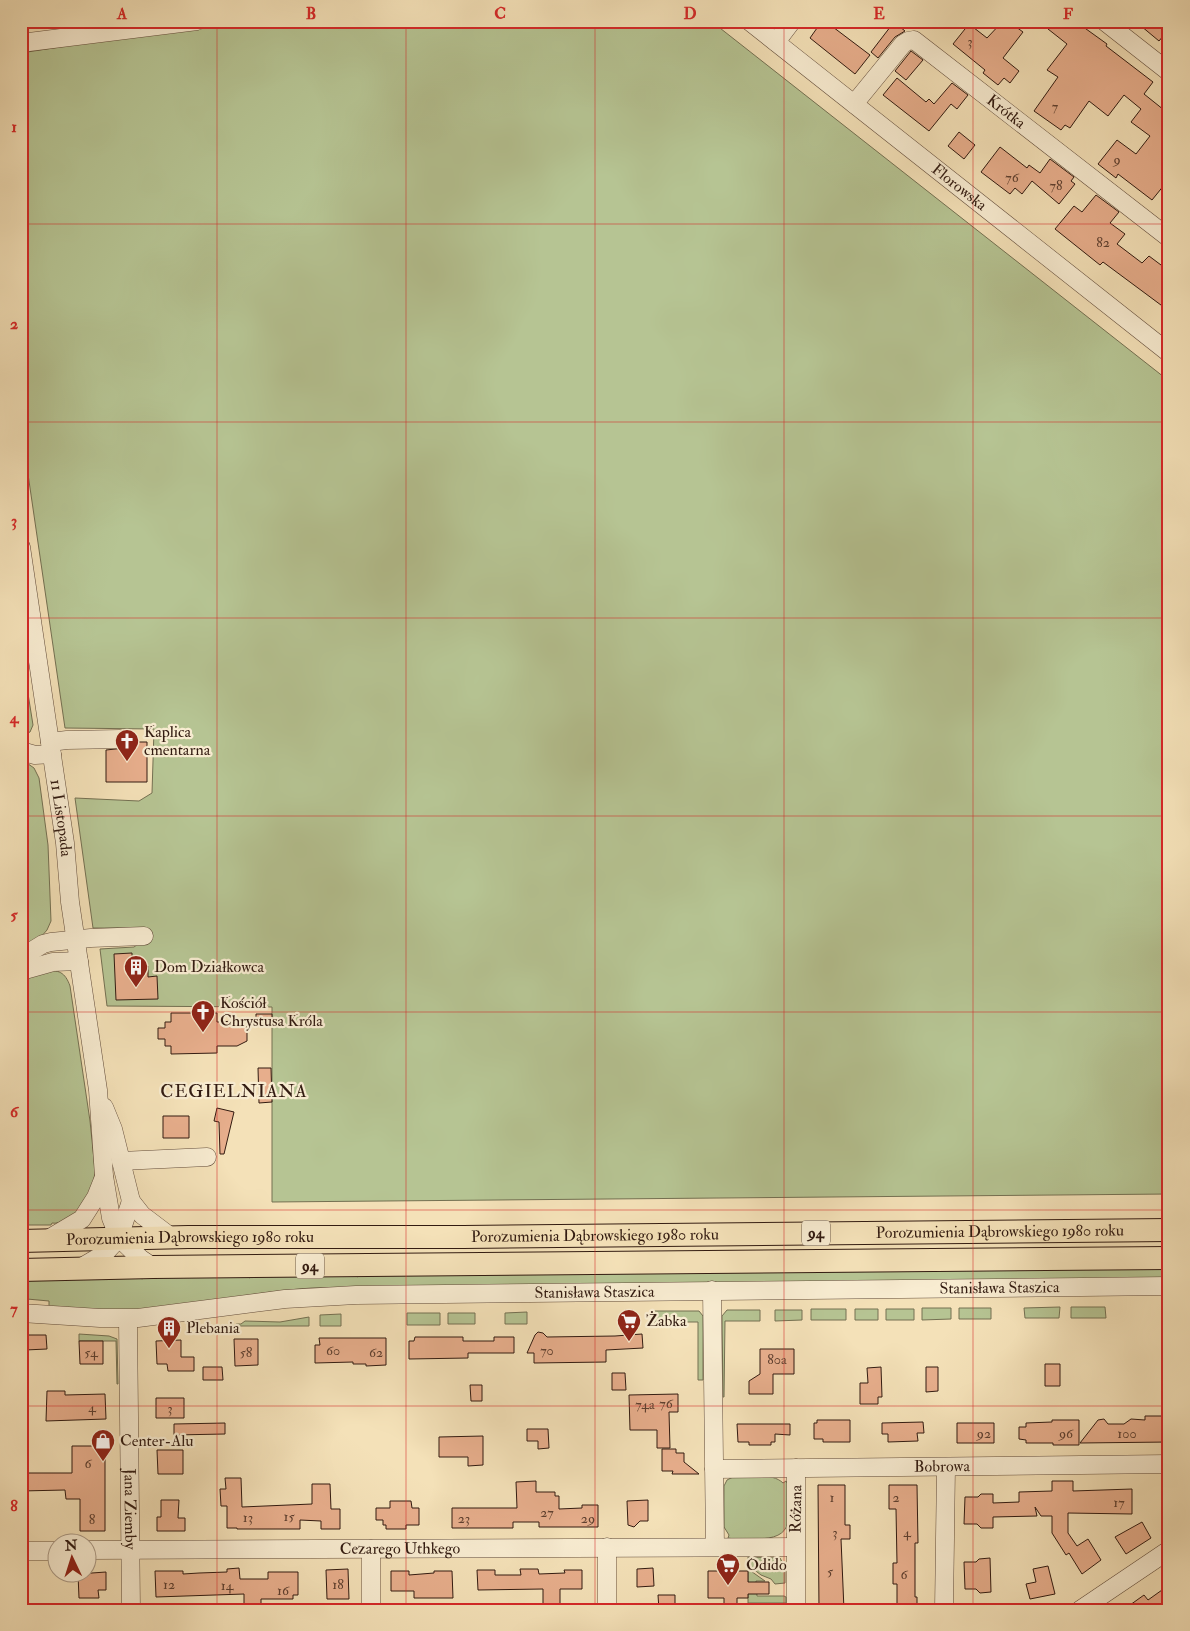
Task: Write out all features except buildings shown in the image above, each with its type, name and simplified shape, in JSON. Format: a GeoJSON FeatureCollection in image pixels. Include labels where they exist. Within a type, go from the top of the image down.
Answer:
{"type":"FeatureCollection","features":[{"type":"Feature","properties":{"kind":"main road","name":"Porozumienia Dąbrowskiego 1980 roku"},"geometry":{"type":"LineString","coordinates":[[21,1241],[171,1237],[463,1237],[1169,1230]]}},
{"type":"Feature","properties":{"kind":"main road","name":"Porozumienia Dąbrowskiego 1980 roku"},"geometry":{"type":"LineString","coordinates":[[21,1270],[154,1267],[1169,1258]]}},
{"type":"Feature","properties":{"kind":"street"},"geometry":{"type":"LineString","coordinates":[[21,43],[197,21]]}},
{"type":"Feature","properties":{"kind":"street","name":"Florowska"},"geometry":{"type":"LineString","coordinates":[[749,21],[1169,353]]}},
{"type":"Feature","properties":{"kind":"street"},"geometry":{"type":"LineString","coordinates":[[776,42],[792,21]]}},
{"type":"Feature","properties":{"kind":"street"},"geometry":{"type":"LineString","coordinates":[[1104,21],[1169,72]]}},
{"type":"Feature","properties":{"kind":"street","name":"Krótka"},"geometry":{"type":"LineString","coordinates":[[854,104],[903,44],[914,40],[1169,238]]}},
{"type":"Feature","properties":{"kind":"street","name":"11 Listopada"},"geometry":{"type":"LineString","coordinates":[[21,547],[51,748],[75,940],[98,1090],[104,1176],[111,1218],[119,1238]]}},
{"type":"Feature","properties":{"kind":"street"},"geometry":{"type":"LineString","coordinates":[[21,751],[35,755],[67,740],[120,739]]}},
{"type":"Feature","properties":{"kind":"street"},"geometry":{"type":"LineString","coordinates":[[21,962],[30,952],[43,944],[144,936]]}},
{"type":"Feature","properties":{"kind":"street"},"geometry":{"type":"LineString","coordinates":[[21,971],[53,962],[78,961]]}},
{"type":"Feature","properties":{"kind":"street","name":"11 Listopada"},"geometry":{"type":"LineString","coordinates":[[98,1090],[113,1129],[131,1201]]}},
{"type":"Feature","properties":{"kind":"street"},"geometry":{"type":"LineString","coordinates":[[121,1161],[207,1157]]}},
{"type":"Feature","properties":{"kind":"street"},"geometry":{"type":"LineString","coordinates":[[45,1241],[82,1219],[96,1197],[104,1176]]}},
{"type":"Feature","properties":{"kind":"street"},"geometry":{"type":"LineString","coordinates":[[131,1201],[142,1215],[171,1237]]}},
{"type":"Feature","properties":{"kind":"street"},"geometry":{"type":"LineString","coordinates":[[79,1269],[104,1254],[119,1238],[131,1201]]}},
{"type":"Feature","properties":{"kind":"street"},"geometry":{"type":"LineString","coordinates":[[119,1238],[141,1259],[154,1267]]}},
{"type":"Feature","properties":{"kind":"street","name":"Stanisława Staszica"},"geometry":{"type":"LineString","coordinates":[[21,1313],[128,1319],[285,1299],[329,1296],[1169,1286]]}},
{"type":"Feature","properties":{"kind":"street"},"geometry":{"type":"LineString","coordinates":[[712,1290],[715,1547]]}},
{"type":"Feature","properties":{"kind":"street","name":"Jana Ziemby"},"geometry":{"type":"LineString","coordinates":[[128,1319],[131,1610]]}},
{"type":"Feature","properties":{"kind":"street","name":"Bobrowa"},"geometry":{"type":"LineString","coordinates":[[714,1469],[1169,1464]]}},
{"type":"Feature","properties":{"kind":"street"},"geometry":{"type":"LineString","coordinates":[[944,1610],[946,1467]]}},
{"type":"Feature","properties":{"kind":"street","name":"Różana"},"geometry":{"type":"LineString","coordinates":[[796,1468],[796,1610]]}},
{"type":"Feature","properties":{"kind":"street"},"geometry":{"type":"LineString","coordinates":[[607,1547],[607,1610]]}},
{"type":"Feature","properties":{"kind":"street","name":"Cezarego Uthkego"},"geometry":{"type":"LineString","coordinates":[[98,1550],[795,1547]]}},
{"type":"Feature","properties":{"kind":"street"},"geometry":{"type":"LineString","coordinates":[[371,1549],[371,1610]]}},
{"type":"Feature","properties":{"kind":"street"},"geometry":{"type":"LineString","coordinates":[[1080,1610],[1169,1550]]}},
{"type":"Feature","properties":{"kind":"street"},"geometry":{"type":"LineString","coordinates":[[21,1551],[48,1551]]}},
{"type":"Feature","properties":{"kind":"green space"},"geometry":{"type":"Polygon","coordinates":[[[252,21],[711,21],[1169,381],[1169,1194],[272,1202],[272,1007],[107,1006],[100,949],[134,947],[145,939],[143,928],[93,928],[75,798],[139,801],[152,793],[154,729],[65,728],[21,426],[21,53],[117,38],[252,21]]]}},
{"type":"Feature","properties":{"kind":"green space"},"geometry":{"type":"Polygon","coordinates":[[[21,681],[26,681],[33,725],[30,732],[21,736],[21,681]]]}},
{"type":"Feature","properties":{"kind":"green space"},"geometry":{"type":"Polygon","coordinates":[[[21,759],[34,768],[39,778],[48,845],[51,921],[47,930],[40,938],[44,970],[61,973],[70,986],[90,1121],[95,1170],[88,1200],[84,1208],[69,1218],[52,1223],[51,1225],[21,1225],[21,759]]]}},
{"type":"Feature","properties":{"kind":"green space"},"geometry":{"type":"Polygon","coordinates":[[[1169,1267],[1169,1278],[311,1288],[132,1311],[49,1307],[49,1301],[27,1299],[27,1296],[21,1296],[21,1278],[139,1277],[142,1279],[146,1277],[247,1276],[249,1278],[253,1276],[356,1275],[357,1277],[361,1275],[1169,1267]]]}},
{"type":"Feature","properties":{"kind":"green space"},"geometry":{"type":"Polygon","coordinates":[[[1060,1307],[1059,1318],[1025,1318],[1024,1308],[1060,1307]]]}},
{"type":"Feature","properties":{"kind":"green space"},"geometry":{"type":"Polygon","coordinates":[[[1071,1307],[1105,1307],[1106,1318],[1071,1318],[1071,1307]]]}},
{"type":"Feature","properties":{"kind":"green space"},"geometry":{"type":"Polygon","coordinates":[[[922,1308],[951,1308],[951,1319],[922,1320],[922,1308]]]}},
{"type":"Feature","properties":{"kind":"green space"},"geometry":{"type":"Polygon","coordinates":[[[959,1308],[991,1308],[991,1319],[959,1319],[959,1308]]]}},
{"type":"Feature","properties":{"kind":"green space"},"geometry":{"type":"Polygon","coordinates":[[[811,1309],[846,1309],[846,1320],[811,1320],[811,1309]]]}},
{"type":"Feature","properties":{"kind":"green space"},"geometry":{"type":"Polygon","coordinates":[[[855,1309],[878,1309],[878,1320],[855,1320],[855,1309]]]}},
{"type":"Feature","properties":{"kind":"green space"},"geometry":{"type":"Polygon","coordinates":[[[886,1309],[914,1309],[914,1320],[886,1320],[886,1309]]]}},
{"type":"Feature","properties":{"kind":"green space"},"geometry":{"type":"Polygon","coordinates":[[[727,1310],[760,1310],[760,1321],[725,1321],[723,1397],[722,1316],[727,1310]]]}},
{"type":"Feature","properties":{"kind":"green space"},"geometry":{"type":"Polygon","coordinates":[[[775,1310],[802,1310],[802,1320],[775,1321],[775,1310]]]}},
{"type":"Feature","properties":{"kind":"green space"},"geometry":{"type":"Polygon","coordinates":[[[654,1311],[699,1311],[703,1316],[703,1380],[698,1380],[698,1322],[654,1322],[654,1311]]]}},
{"type":"Feature","properties":{"kind":"green space"},"geometry":{"type":"Polygon","coordinates":[[[527,1312],[527,1324],[505,1324],[505,1313],[527,1312]]]}},
{"type":"Feature","properties":{"kind":"green space"},"geometry":{"type":"Polygon","coordinates":[[[407,1313],[440,1313],[440,1325],[407,1325],[407,1313]]]}},
{"type":"Feature","properties":{"kind":"green space"},"geometry":{"type":"Polygon","coordinates":[[[448,1313],[475,1313],[475,1324],[448,1324],[448,1313]]]}},
{"type":"Feature","properties":{"kind":"green space"},"geometry":{"type":"Polygon","coordinates":[[[341,1314],[341,1326],[320,1326],[320,1315],[341,1314]]]}},
{"type":"Feature","properties":{"kind":"green space"},"geometry":{"type":"Polygon","coordinates":[[[309,1317],[309,1326],[236,1326],[236,1324],[241,1324],[245,1321],[280,1322],[309,1317]]]}},
{"type":"Feature","properties":{"kind":"green space"},"geometry":{"type":"Polygon","coordinates":[[[79,1334],[109,1336],[117,1339],[118,1384],[116,1341],[79,1341],[79,1334]]]}},
{"type":"Feature","properties":{"kind":"green space"},"geometry":{"type":"Polygon","coordinates":[[[766,1476],[773,1477],[783,1483],[786,1481],[789,1486],[789,1517],[784,1531],[768,1538],[728,1538],[729,1535],[724,1527],[724,1486],[727,1480],[733,1477],[766,1476]]]}},
{"type":"Feature","properties":{"kind":"green space"},"geometry":{"type":"Polygon","coordinates":[[[748,1557],[780,1558],[785,1567],[785,1583],[775,1584],[771,1579],[761,1575],[748,1565],[748,1557]]]}},
{"type":"Feature","properties":{"kind":"green space"},"geometry":{"type":"Polygon","coordinates":[[[748,1569],[765,1581],[756,1581],[757,1596],[784,1596],[786,1597],[786,1603],[748,1603],[748,1569]]]}},
{"type":"Feature","properties":{"kind":"place","name":"Kaplica cmentarna"},"geometry":{"type":"Point","coordinates":[127,762]}},
{"type":"Feature","properties":{"kind":"place","name":"Dom Działkowca"},"geometry":{"type":"Point","coordinates":[136,988]}},
{"type":"Feature","properties":{"kind":"place","name":"Kościół Chrystusa Króla"},"geometry":{"type":"Point","coordinates":[203,1033]}},
{"type":"Feature","properties":{"kind":"place","name":"Żabka"},"geometry":{"type":"Point","coordinates":[629,1342]}},
{"type":"Feature","properties":{"kind":"place","name":"Plebania"},"geometry":{"type":"Point","coordinates":[169,1349]}},
{"type":"Feature","properties":{"kind":"place","name":"Center-Alu"},"geometry":{"type":"Point","coordinates":[103,1462]}},
{"type":"Feature","properties":{"kind":"place","name":"Odido"},"geometry":{"type":"Point","coordinates":[728,1586]}},
{"type":"Feature","properties":{"kind":"district","name":"CEGIELNIANA"},"geometry":{"type":"Point","coordinates":[234,1091]}}]}
